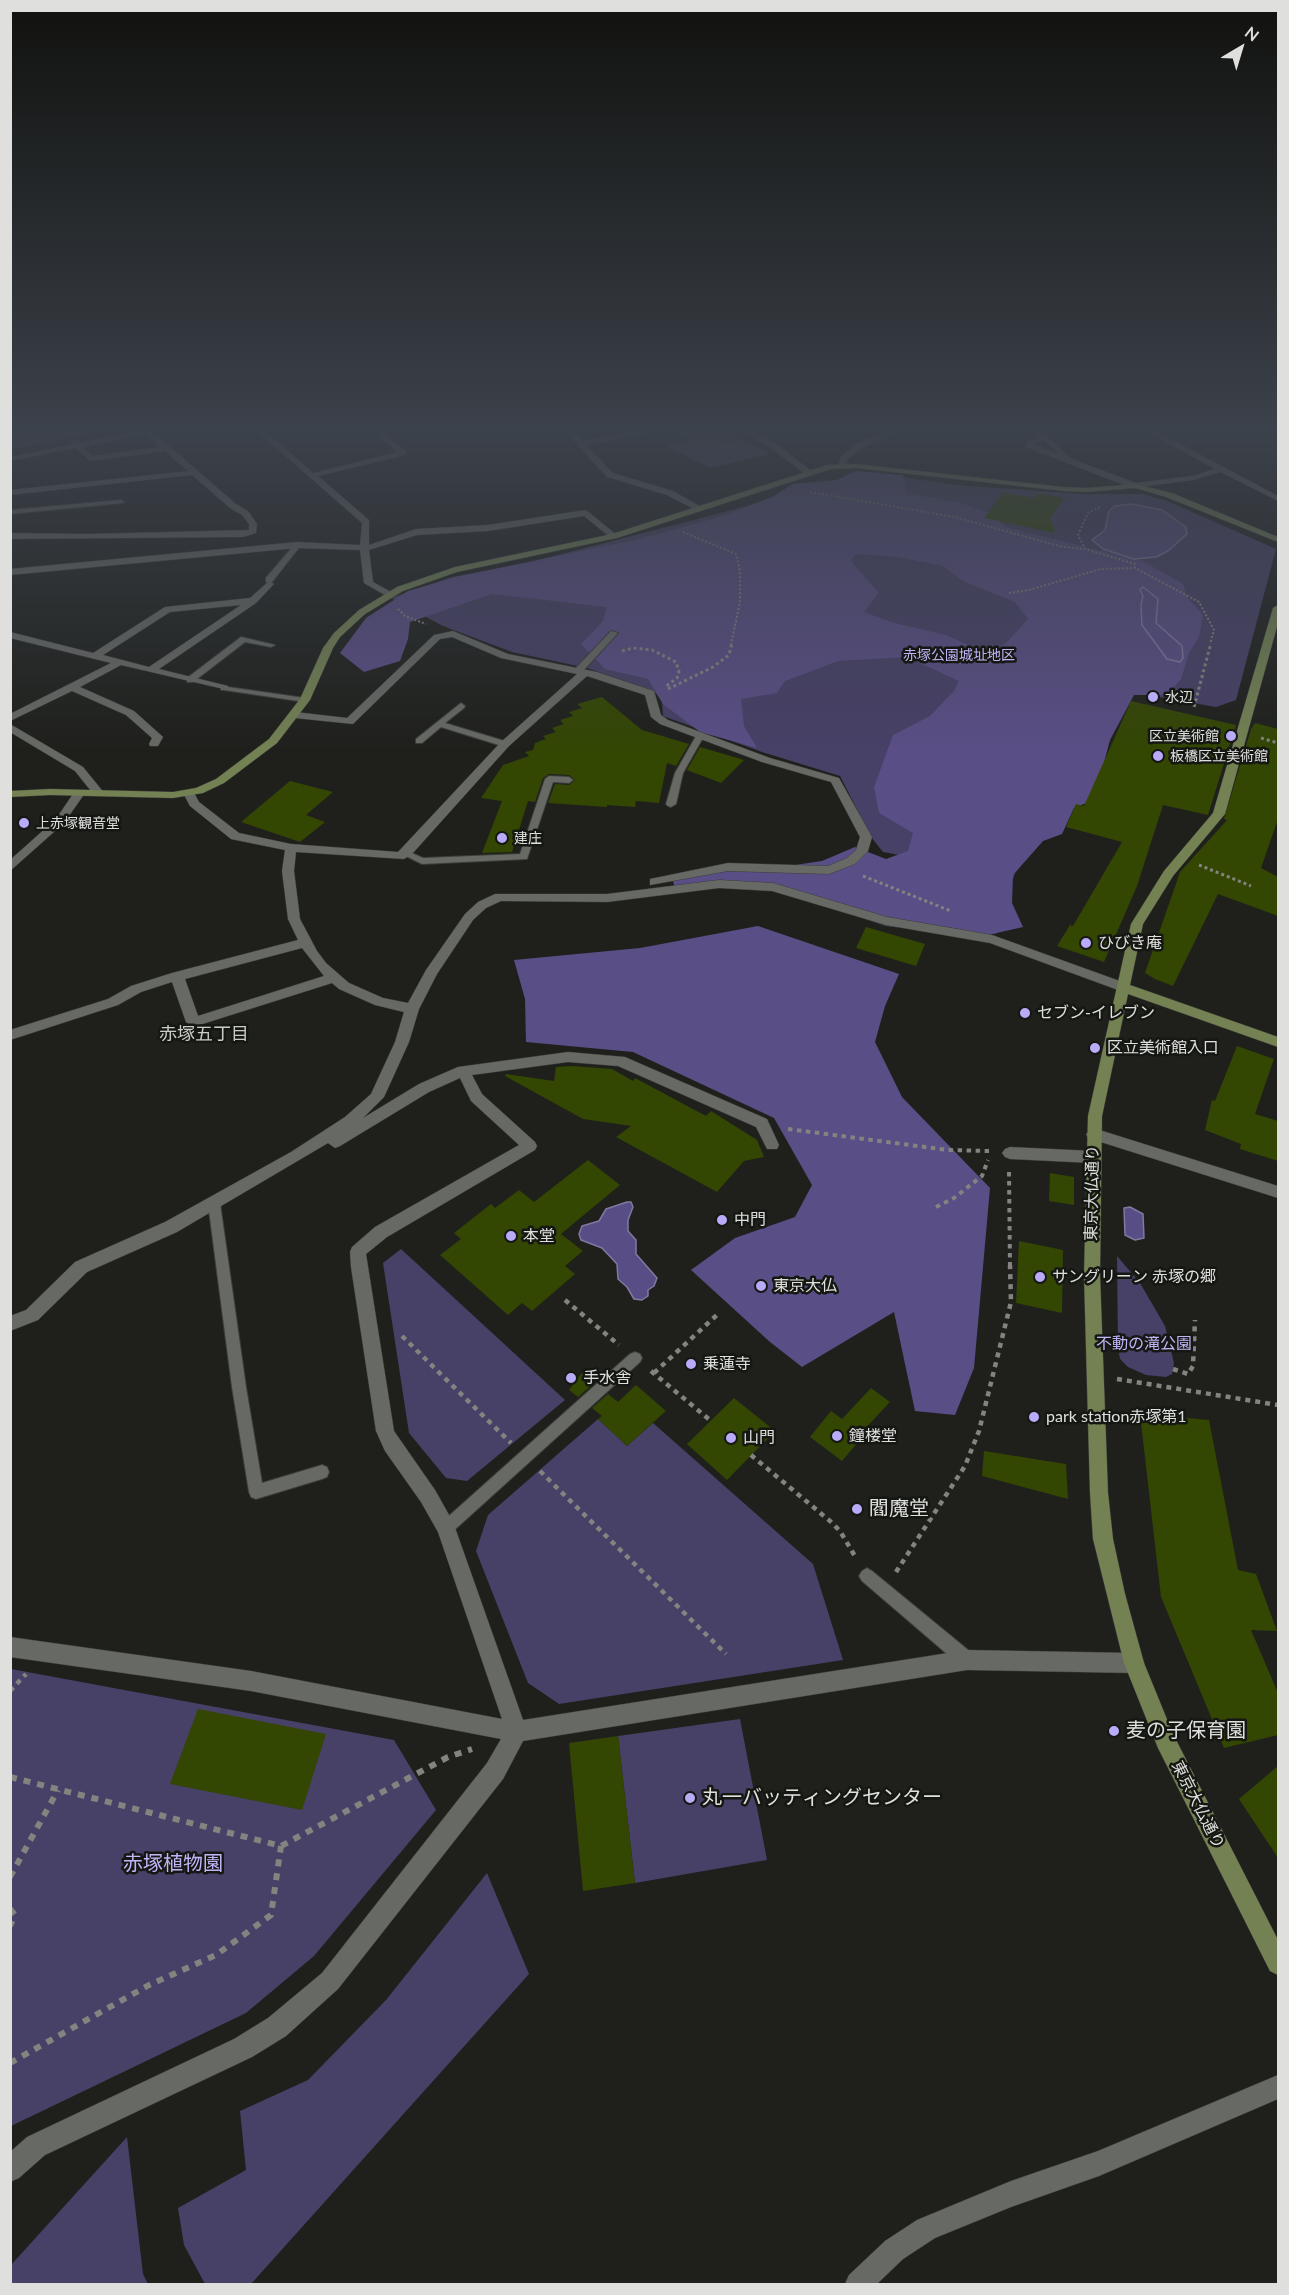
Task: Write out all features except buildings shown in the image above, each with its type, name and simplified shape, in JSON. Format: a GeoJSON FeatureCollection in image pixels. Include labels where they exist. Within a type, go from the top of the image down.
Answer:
{"type":"FeatureCollection","features":[{"type":"Feature","properties":{"kind":"street"},"geometry":{"type":"LineString","coordinates":[[365,538],[369,583],[390,595]]}},
{"type":"Feature","properties":{"kind":"street"},"geometry":{"type":"LineString","coordinates":[[10,572],[297,545],[373,548],[398,538]]}},
{"type":"Feature","properties":{"kind":"street"},"geometry":{"type":"LineString","coordinates":[[10,794],[189,793],[220,781],[273,741],[295,715],[328,648],[337,635],[362,612],[390,595],[455,570],[604,538]]}},
{"type":"Feature","properties":{"kind":"street"},"geometry":{"type":"LineString","coordinates":[[151,670],[253,601],[269,582]]}},
{"type":"Feature","properties":{"kind":"street"},"geometry":{"type":"LineString","coordinates":[[95,656],[168,609],[253,601]]}},
{"type":"Feature","properties":{"kind":"street","name":"東京大仏通り"},"geometry":{"type":"LineString","coordinates":[[1278,608],[1219,814],[1168,874],[1140,916],[1098,1095],[1093,1134],[1093,1374],[1103,1539],[1134,1663],[1165,1741],[1278,1963]]}},
{"type":"Feature","properties":{"kind":"street"},"geometry":{"type":"LineString","coordinates":[[295,715],[348,722],[437,637],[445,634],[462,638],[505,656],[585,673],[651,695],[656,717],[766,760],[836,780],[866,837],[862,851],[851,861],[819,871],[728,867],[651,882],[636,893]]}},
{"type":"Feature","properties":{"kind":"street"},"geometry":{"type":"LineString","coordinates":[[10,635],[224,688]]}},
{"type":"Feature","properties":{"kind":"street"},"geometry":{"type":"LineString","coordinates":[[10,718],[120,662]]}},
{"type":"Feature","properties":{"kind":"street"},"geometry":{"type":"LineString","coordinates":[[189,793],[194,804],[235,836],[291,848],[395,856],[405,853],[505,744],[585,673]]}},
{"type":"Feature","properties":{"kind":"street"},"geometry":{"type":"LineString","coordinates":[[72,687],[130,713],[158,737],[154,744]]}},
{"type":"Feature","properties":{"kind":"street"},"geometry":{"type":"LineString","coordinates":[[10,727],[79,769],[99,794]]}},
{"type":"Feature","properties":{"kind":"street"},"geometry":{"type":"LineString","coordinates":[[10,867],[60,821],[79,793]]}},
{"type":"Feature","properties":{"kind":"street"},"geometry":{"type":"LineString","coordinates":[[291,848],[288,871],[294,919],[305,943],[332,978],[344,986],[380,1002],[412,1009]]}},
{"type":"Feature","properties":{"kind":"street"},"geometry":{"type":"LineString","coordinates":[[10,1324],[32,1315],[81,1267],[171,1227],[296,1156],[350,1121],[377,1097],[402,1042],[412,1009],[431,973],[469,917],[492,899],[512,896],[607,898],[719,884],[773,887],[886,921],[992,939],[1278,1042]]}},
{"type":"Feature","properties":{"kind":"street"},"geometry":{"type":"LineString","coordinates":[[10,1035],[113,1002],[136,989],[177,976],[305,943]]}},
{"type":"Feature","properties":{"kind":"street"},"geometry":{"type":"LineString","coordinates":[[177,976],[193,1022],[332,978]]}},
{"type":"Feature","properties":{"kind":"street"},"geometry":{"type":"LineString","coordinates":[[296,1156],[338,1141],[424,1088],[463,1071],[568,1057],[620,1061],[762,1123],[771,1145]]}},
{"type":"Feature","properties":{"kind":"street"},"geometry":{"type":"LineString","coordinates":[[10,2169],[36,2146],[243,2048],[277,2027],[330,1981],[495,1771],[518,1732],[446,1528],[428,1496],[391,1445],[385,1431],[358,1252],[381,1232],[530,1146],[476,1097],[463,1071]]}},
{"type":"Feature","properties":{"kind":"street"},"geometry":{"type":"LineString","coordinates":[[1093,1134],[1278,1192]]}},
{"type":"Feature","properties":{"kind":"street"},"geometry":{"type":"LineString","coordinates":[[1010,1153],[1093,1157]]}},
{"type":"Feature","properties":{"kind":"street"},"geometry":{"type":"LineString","coordinates":[[10,1647],[251,1681],[518,1732],[967,1660],[1134,1663]]}},
{"type":"Feature","properties":{"kind":"street"},"geometry":{"type":"LineString","coordinates":[[858,2284],[894,2250],[926,2229],[1011,2194],[1099,2163],[1278,2087]]}},
{"type":"Feature","properties":{"kind":"lane"},"geometry":{"type":"LineString","coordinates":[[269,582],[297,545]]}},
{"type":"Feature","properties":{"kind":"lane"},"geometry":{"type":"LineString","coordinates":[[585,673],[614,633]]}},
{"type":"Feature","properties":{"kind":"lane"},"geometry":{"type":"LineString","coordinates":[[190,680],[244,639],[271,645]]}},
{"type":"Feature","properties":{"kind":"lane"},"geometry":{"type":"LineString","coordinates":[[224,688],[304,700]]}},
{"type":"Feature","properties":{"kind":"lane"},"geometry":{"type":"LineString","coordinates":[[419,741],[460,706]]}},
{"type":"Feature","properties":{"kind":"lane"},"geometry":{"type":"LineString","coordinates":[[439,724],[505,744]]}},
{"type":"Feature","properties":{"kind":"lane"},"geometry":{"type":"LineString","coordinates":[[671,804],[679,773],[700,736]]}},
{"type":"Feature","properties":{"kind":"lane"},"geometry":{"type":"LineString","coordinates":[[405,853],[422,861],[524,857],[549,779],[569,780]]}},
{"type":"Feature","properties":{"kind":"lane"},"geometry":{"type":"LineString","coordinates":[[214,1203],[256,1492],[322,1472]]}},
{"type":"Feature","properties":{"kind":"lane"},"geometry":{"type":"LineString","coordinates":[[446,1528],[635,1358]]}},
{"type":"Feature","properties":{"kind":"lane"},"geometry":{"type":"LineString","coordinates":[[867,1576],[967,1660]]}},
{"type":"Feature","properties":{"kind":"path"},"geometry":{"type":"LineString","coordinates":[[651,695],[713,668],[729,655],[740,602],[740,571],[736,554],[697,538]]}},
{"type":"Feature","properties":{"kind":"path"},"geometry":{"type":"LineString","coordinates":[[1031,538],[1063,547],[1085,549],[1135,564],[1135,568]]}},
{"type":"Feature","properties":{"kind":"path"},"geometry":{"type":"LineString","coordinates":[[1080,538],[1085,549]]}},
{"type":"Feature","properties":{"kind":"path"},"geometry":{"type":"LineString","coordinates":[[1009,593],[1029,590],[1101,569],[1135,568],[1199,602],[1214,630],[1194,707]]}},
{"type":"Feature","properties":{"kind":"path"},"geometry":{"type":"LineString","coordinates":[[585,673],[623,650],[633,648],[652,650],[676,663],[679,672],[676,678],[651,695]]}},
{"type":"Feature","properties":{"kind":"path"},"geometry":{"type":"LineString","coordinates":[[851,861],[855,873],[950,910],[992,939]]}},
{"type":"Feature","properties":{"kind":"path"},"geometry":{"type":"LineString","coordinates":[[1197,864],[1251,886]]}},
{"type":"Feature","properties":{"kind":"path"},"geometry":{"type":"LineString","coordinates":[[784,1128],[948,1150],[992,1151],[982,1176],[954,1198],[936,1207]]}},
{"type":"Feature","properties":{"kind":"path"},"geometry":{"type":"LineString","coordinates":[[884,1591],[965,1466],[979,1431],[1011,1302],[1008,1200],[1010,1153]]}},
{"type":"Feature","properties":{"kind":"path"},"geometry":{"type":"LineString","coordinates":[[654,1374],[719,1313]]}},
{"type":"Feature","properties":{"kind":"path"},"geometry":{"type":"LineString","coordinates":[[1173,1369],[1188,1374],[1193,1366],[1195,1320]]}},
{"type":"Feature","properties":{"kind":"path"},"geometry":{"type":"LineString","coordinates":[[402,1336],[726,1654]]}},
{"type":"Feature","properties":{"kind":"path"},"geometry":{"type":"LineString","coordinates":[[1093,1374],[1278,1405]]}},
{"type":"Feature","properties":{"kind":"path"},"geometry":{"type":"LineString","coordinates":[[751,1455],[835,1526],[867,1576]]}},
{"type":"Feature","properties":{"kind":"path"},"geometry":{"type":"LineString","coordinates":[[10,1777],[281,1846],[448,1757],[518,1732]]}},
{"type":"Feature","properties":{"kind":"path"},"geometry":{"type":"LineString","coordinates":[[10,1877],[58,1790]]}},
{"type":"Feature","properties":{"kind":"path"},"geometry":{"type":"LineString","coordinates":[[10,2063],[149,1985],[216,1955],[271,1915],[281,1846]]}},
{"type":"Feature","properties":{"kind":"path"},"geometry":{"type":"LineString","coordinates":[[10,1909],[15,1915],[10,1926]]}},
{"type":"Feature","properties":{"kind":"green space","name":"赤塚公園城址地区"},"geometry":{"type":"Polygon","coordinates":[[[624,538],[1251,538],[1276,549],[1236,700],[1216,707],[1131,692],[1077,794],[1015,873],[996,934],[889,909],[921,859],[883,852],[871,837],[840,776],[762,752],[663,716],[662,701],[654,691],[587,668],[512,652],[443,626],[391,598],[452,577],[523,564],[624,538]]]}},
{"type":"Feature","properties":{"kind":"green space","name":"赤塚公園城址地区"},"geometry":{"type":"Polygon","coordinates":[[[1050,538],[1143,561],[1183,584],[1187,597],[1203,615],[1199,637],[1189,653],[1181,679],[1167,695],[1134,695],[1110,740],[1094,800],[1074,808],[1062,834],[1043,841],[1013,875],[1012,903],[1023,927],[979,937],[886,926],[770,887],[722,887],[676,892],[672,877],[730,866],[795,865],[822,861],[855,847],[886,859],[908,851],[913,833],[879,813],[874,787],[893,735],[930,716],[954,691],[959,681],[907,657],[838,661],[785,681],[777,693],[741,699],[744,726],[757,748],[700,732],[663,704],[648,679],[605,669],[581,644],[603,621],[607,607],[492,594],[410,622],[408,639],[400,661],[364,672],[340,653],[366,618],[408,591],[460,576],[640,539],[1050,538]],[[855,554],[851,561],[879,593],[864,612],[894,623],[946,635],[989,654],[1006,643],[1028,619],[1015,602],[963,581],[943,566],[898,557],[855,554]]]}},
{"type":"Feature","properties":{"kind":"green space"},"geometry":{"type":"Polygon","coordinates":[[[758,926],[899,974],[885,1006],[875,1042],[902,1097],[990,1188],[974,1368],[955,1415],[915,1411],[894,1312],[802,1367],[770,1342],[691,1270],[735,1238],[795,1217],[812,1185],[774,1118],[633,1052],[526,1042],[525,999],[514,960],[640,948],[758,926]]]}},
{"type":"Feature","properties":{"kind":"green space"},"geometry":{"type":"Polygon","coordinates":[[[401,1249],[565,1400],[467,1481],[446,1478],[409,1433],[383,1263],[401,1249]]]}},
{"type":"Feature","properties":{"kind":"green space","name":"不動の滝公園"},"geometry":{"type":"Polygon","coordinates":[[[1117,1256],[1140,1283],[1165,1326],[1174,1363],[1172,1374],[1166,1377],[1146,1375],[1128,1367],[1120,1359],[1117,1256]]]}},
{"type":"Feature","properties":{"kind":"green space"},"geometry":{"type":"Polygon","coordinates":[[[598,1419],[627,1446],[653,1423],[813,1564],[843,1660],[559,1704],[528,1683],[476,1551],[488,1515],[598,1419]]]}},
{"type":"Feature","properties":{"kind":"green space","name":"赤塚植物園"},"geometry":{"type":"Polygon","coordinates":[[[11,1669],[394,1740],[436,1810],[314,1956],[246,2013],[11,2126],[11,1669]]]}},
{"type":"Feature","properties":{"kind":"green space","name":"丸一バッティングセンター"},"geometry":{"type":"Polygon","coordinates":[[[740,1719],[767,1860],[635,1883],[618,1736],[740,1719]]]}},
{"type":"Feature","properties":{"kind":"green space"},"geometry":{"type":"Polygon","coordinates":[[[487,1873],[529,1974],[251,2284],[205,2284],[184,2245],[178,2208],[246,2170],[240,2111],[308,2080],[386,2000],[487,1873]]]}},
{"type":"Feature","properties":{"kind":"green space"},"geometry":{"type":"Polygon","coordinates":[[[127,2137],[143,2274],[148,2284],[11,2284],[11,2265],[127,2137]]]}},
{"type":"Feature","properties":{"kind":"shaded area"},"geometry":{"type":"Polygon","coordinates":[[[1094,538],[1182,538],[1168,551],[1156,557],[1134,559],[1103,549],[1092,540],[1094,538]]]}},
{"type":"Feature","properties":{"kind":"shaded area"},"geometry":{"type":"Polygon","coordinates":[[[1143,587],[1158,599],[1156,623],[1182,646],[1183,658],[1180,662],[1167,659],[1142,625],[1143,596],[1140,590],[1143,587]]]}},
{"type":"Feature","properties":{"kind":"shaded area"},"geometry":{"type":"Polygon","coordinates":[[[631,1202],[633,1207],[628,1220],[628,1231],[636,1240],[636,1254],[657,1278],[654,1286],[648,1290],[648,1296],[642,1300],[634,1299],[627,1287],[618,1279],[617,1264],[602,1248],[581,1240],[579,1234],[582,1226],[599,1221],[606,1209],[631,1202]]]}},
{"type":"Feature","properties":{"kind":"shaded area"},"geometry":{"type":"Polygon","coordinates":[[[1130,1207],[1143,1214],[1144,1238],[1135,1240],[1125,1235],[1124,1208],[1130,1207]]]}},
{"type":"Feature","properties":{"kind":"place","name":"水辺"},"geometry":{"type":"Point","coordinates":[1153,697]}},
{"type":"Feature","properties":{"kind":"place","name":"区立美術館"},"geometry":{"type":"Point","coordinates":[1231,736]}},
{"type":"Feature","properties":{"kind":"place","name":"板橋区立美術館"},"geometry":{"type":"Point","coordinates":[1158,756]}},
{"type":"Feature","properties":{"kind":"place","name":"上赤塚観音堂"},"geometry":{"type":"Point","coordinates":[24,823]}},
{"type":"Feature","properties":{"kind":"place","name":"建庄"},"geometry":{"type":"Point","coordinates":[502,838]}},
{"type":"Feature","properties":{"kind":"place","name":"ひびき庵"},"geometry":{"type":"Point","coordinates":[1086,943]}},
{"type":"Feature","properties":{"kind":"place","name":"セブン-イレブン"},"geometry":{"type":"Point","coordinates":[1025,1013]}},
{"type":"Feature","properties":{"kind":"place","name":"区立美術館入口"},"geometry":{"type":"Point","coordinates":[1095,1048]}},
{"type":"Feature","properties":{"kind":"place","name":"中門"},"geometry":{"type":"Point","coordinates":[722,1220]}},
{"type":"Feature","properties":{"kind":"place","name":"本堂"},"geometry":{"type":"Point","coordinates":[511,1236]}},
{"type":"Feature","properties":{"kind":"place","name":"サングリーン 赤塚の郷"},"geometry":{"type":"Point","coordinates":[1040,1277]}},
{"type":"Feature","properties":{"kind":"place","name":"東京大仏"},"geometry":{"type":"Point","coordinates":[761,1286]}},
{"type":"Feature","properties":{"kind":"place","name":"乗蓮寺"},"geometry":{"type":"Point","coordinates":[691,1364]}},
{"type":"Feature","properties":{"kind":"place","name":"手水舎"},"geometry":{"type":"Point","coordinates":[571,1378]}},
{"type":"Feature","properties":{"kind":"place","name":"park station赤塚第1"},"geometry":{"type":"Point","coordinates":[1034,1417]}},
{"type":"Feature","properties":{"kind":"place","name":"鐘楼堂"},"geometry":{"type":"Point","coordinates":[837,1436]}},
{"type":"Feature","properties":{"kind":"place","name":"山門"},"geometry":{"type":"Point","coordinates":[731,1438]}},
{"type":"Feature","properties":{"kind":"place","name":"閻魔堂"},"geometry":{"type":"Point","coordinates":[857,1509]}},
{"type":"Feature","properties":{"kind":"place","name":"麦の子保育園"},"geometry":{"type":"Point","coordinates":[1114,1731]}},
{"type":"Feature","properties":{"kind":"place","name":"丸一バッティングセンター"},"geometry":{"type":"Point","coordinates":[690,1798]}},
{"type":"Feature","properties":{"kind":"district","name":"赤塚五丁目"},"geometry":{"type":"Point","coordinates":[204,1034]}}]}
